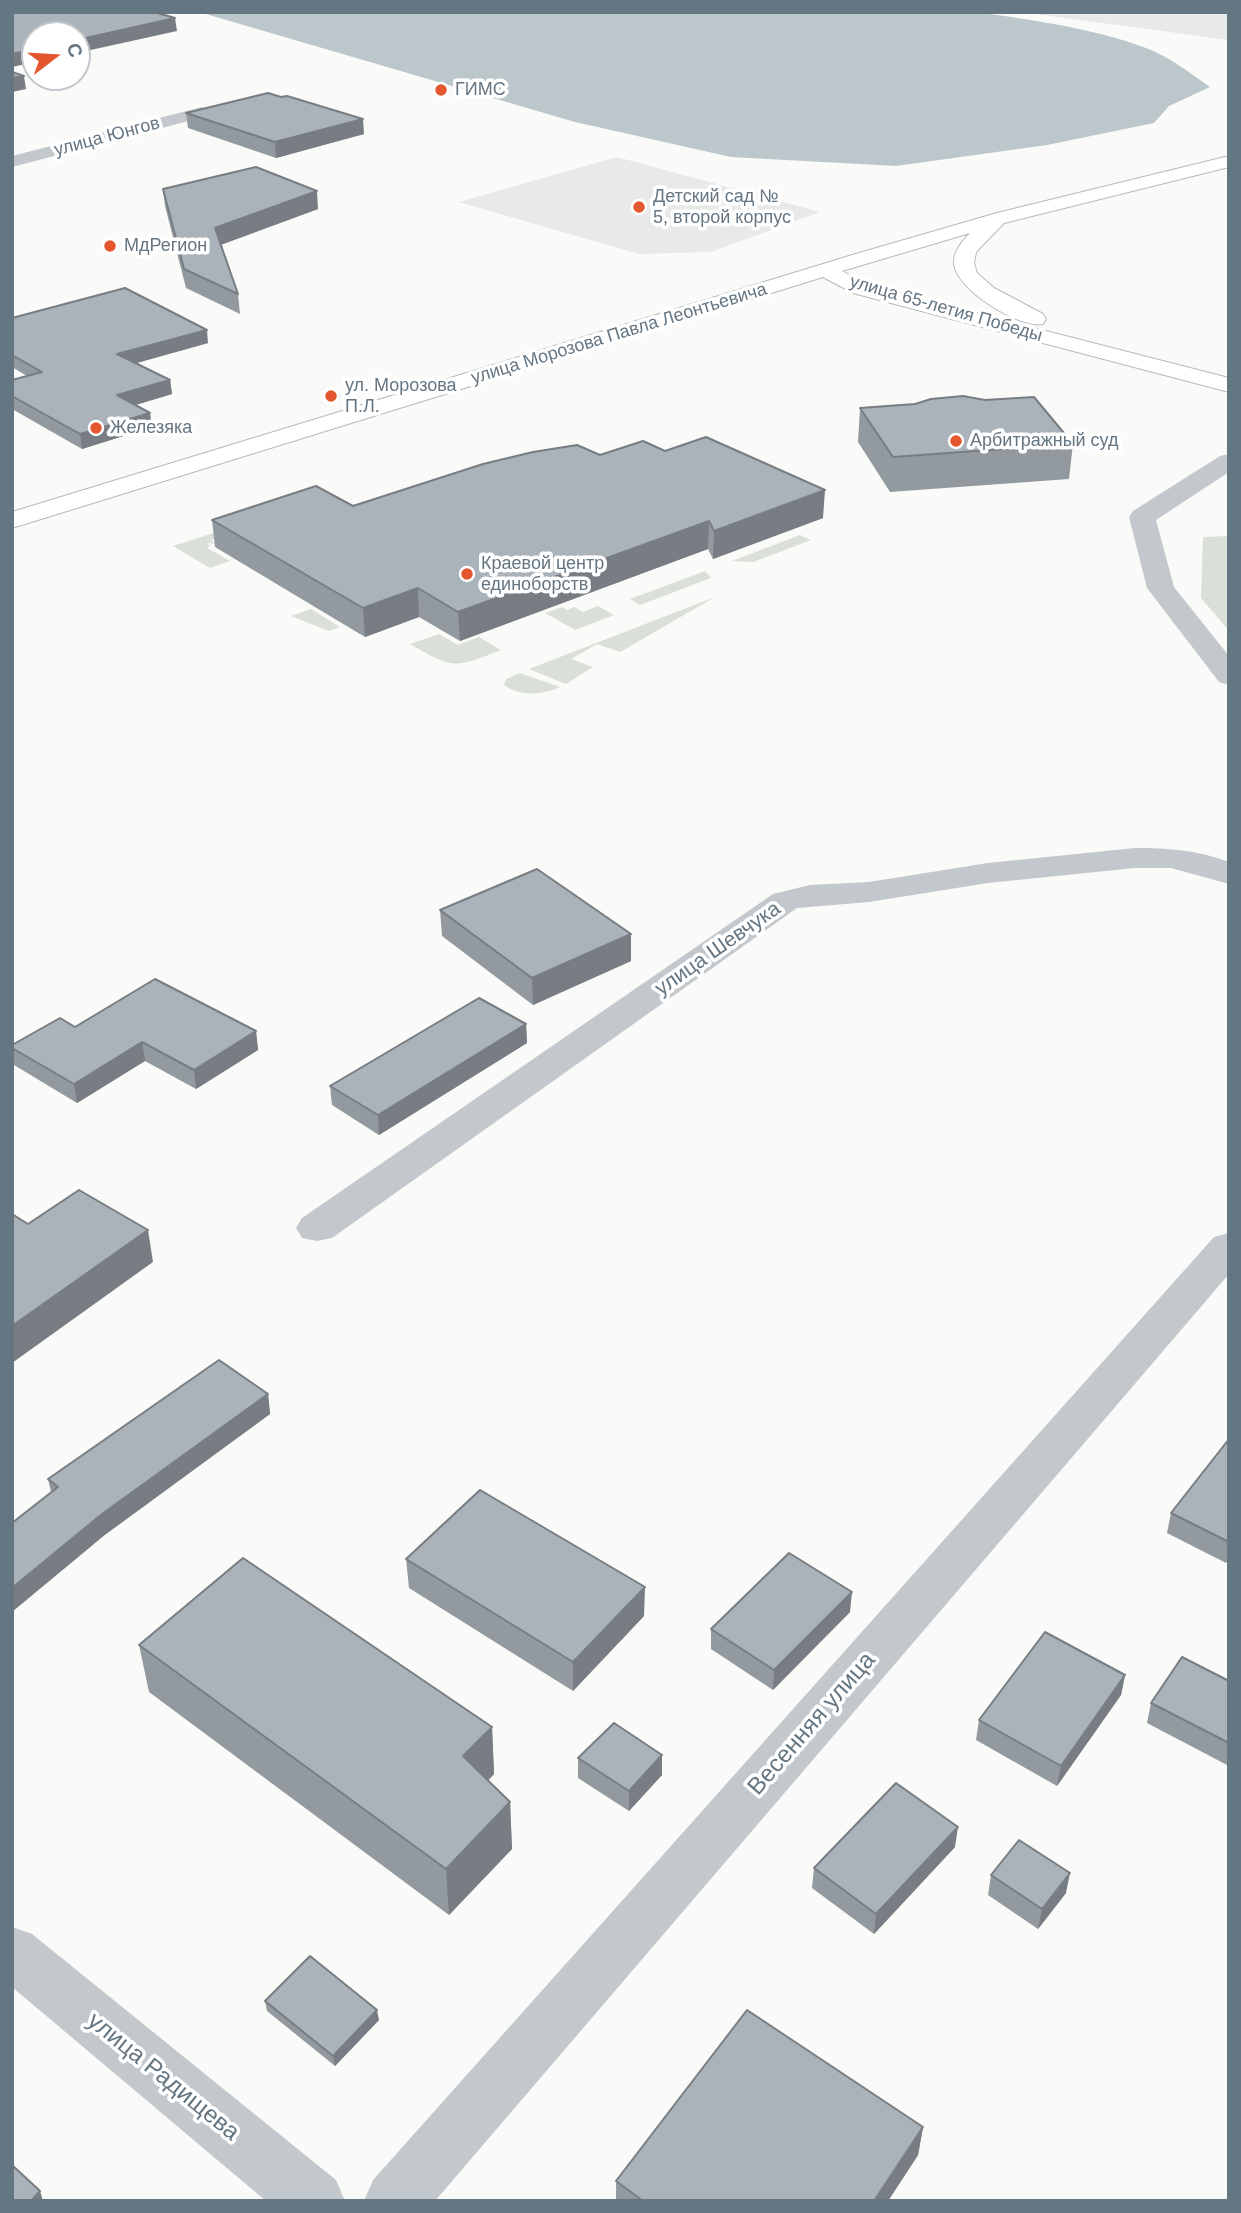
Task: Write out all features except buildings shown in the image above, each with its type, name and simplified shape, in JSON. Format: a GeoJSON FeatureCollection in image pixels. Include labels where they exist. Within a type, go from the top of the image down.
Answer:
{"type":"FeatureCollection","features":[{"type":"Feature","properties":{"kind":"main road","name":"улица Морозова Павла Леонтьевича"},"geometry":{"type":"LineString","coordinates":[[12,520],[997,219],[1229,161]]}},
{"type":"Feature","properties":{"kind":"main road"},"geometry":{"type":"LineString","coordinates":[[997,219],[967,250],[962,265],[965,272],[983,290],[1035,319]]}},
{"type":"Feature","properties":{"kind":"main road","name":"улица 65-летия Победы"},"geometry":{"type":"LineString","coordinates":[[825,270],[884,276],[1229,370]]}},
{"type":"Feature","properties":{"kind":"main road","name":"улица 65-летия Победы"},"geometry":{"type":"LineString","coordinates":[[825,270],[860,289],[1229,385]]}},
{"type":"Feature","properties":{"kind":"street","name":"улица Юнгов"},"geometry":{"type":"LineString","coordinates":[[12,162],[202,112]]}},
{"type":"Feature","properties":{"kind":"street"},"geometry":{"type":"LineString","coordinates":[[1229,461],[1142,517],[1161,588],[1229,676]]}},
{"type":"Feature","properties":{"kind":"street","name":"улица Шевчука"},"geometry":{"type":"LineString","coordinates":[[317,1228],[785,901],[810,895],[869,892],[988,873],[1135,858],[1171,858],[1206,865],[1229,874]]}},
{"type":"Feature","properties":{"kind":"street","name":"Весенняя улица"},"geometry":{"type":"LineString","coordinates":[[395,2201],[1229,1247]]}},
{"type":"Feature","properties":{"kind":"street","name":"улица Радищева"},"geometry":{"type":"LineString","coordinates":[[12,1952],[314,2201]]}},
{"type":"Feature","properties":{"kind":"shaded area"},"geometry":{"type":"Polygon","coordinates":[[[199,12],[976,12],[1062,26],[1126,41],[1163,56],[1210,87],[1169,106],[1154,123],[1047,145],[896,166],[731,157],[575,122],[199,12]]]}},
{"type":"Feature","properties":{"kind":"shaded area"},"geometry":{"type":"Polygon","coordinates":[[[1020,12],[1229,12],[1229,40],[1020,12]]]}},
{"type":"Feature","properties":{"kind":"shaded area","name":"Детский сад № 5, второй корпус"},"geometry":{"type":"Polygon","coordinates":[[[617,157],[820,212],[711,252],[639,254],[459,202],[617,157]]]}},
{"type":"Feature","properties":{"kind":"shaded area"},"geometry":{"type":"Polygon","coordinates":[[[236,526],[242,530],[211,540],[216,544],[207,543],[210,546],[207,548],[230,561],[210,568],[173,546],[236,526]]]}},
{"type":"Feature","properties":{"kind":"shaded area"},"geometry":{"type":"Polygon","coordinates":[[[800,535],[811,540],[753,562],[732,561],[800,535]]]}},
{"type":"Feature","properties":{"kind":"shaded area"},"geometry":{"type":"Polygon","coordinates":[[[1229,536],[1229,631],[1201,598],[1203,537],[1229,536]]]}},
{"type":"Feature","properties":{"kind":"shaded area"},"geometry":{"type":"Polygon","coordinates":[[[705,571],[711,578],[640,605],[630,599],[705,571]]]}},
{"type":"Feature","properties":{"kind":"shaded area"},"geometry":{"type":"Polygon","coordinates":[[[715,597],[620,652],[597,644],[571,659],[593,667],[566,684],[529,669],[715,597]]]}},
{"type":"Feature","properties":{"kind":"shaded area"},"geometry":{"type":"Polygon","coordinates":[[[598,606],[614,615],[575,630],[545,613],[562,607],[567,610],[574,607],[583,612],[598,606]]]}},
{"type":"Feature","properties":{"kind":"shaded area"},"geometry":{"type":"Polygon","coordinates":[[[311,609],[340,627],[329,631],[291,616],[311,609]]]}},
{"type":"Feature","properties":{"kind":"shaded area"},"geometry":{"type":"Polygon","coordinates":[[[439,634],[458,645],[479,637],[501,650],[455,664],[436,658],[410,644],[439,634]]]}},
{"type":"Feature","properties":{"kind":"shaded area"},"geometry":{"type":"Polygon","coordinates":[[[520,673],[560,687],[532,694],[517,692],[504,685],[506,679],[520,673]]]}},
{"type":"Feature","properties":{"kind":"place","name":"ГИМС"},"geometry":{"type":"Point","coordinates":[441,90]}},
{"type":"Feature","properties":{"kind":"place","name":"Детский сад № 5, второй корпус"},"geometry":{"type":"Point","coordinates":[639,207]}},
{"type":"Feature","properties":{"kind":"place","name":"МдРегион"},"geometry":{"type":"Point","coordinates":[110,246]}},
{"type":"Feature","properties":{"kind":"place","name":"ул. Морозова П.Л."},"geometry":{"type":"Point","coordinates":[331,396]}},
{"type":"Feature","properties":{"kind":"place","name":"Железяка"},"geometry":{"type":"Point","coordinates":[96,428]}},
{"type":"Feature","properties":{"kind":"place","name":"Арбитражный суд"},"geometry":{"type":"Point","coordinates":[956,441]}},
{"type":"Feature","properties":{"kind":"place","name":"Краевой центр единоборств"},"geometry":{"type":"Point","coordinates":[467,574]}}]}
